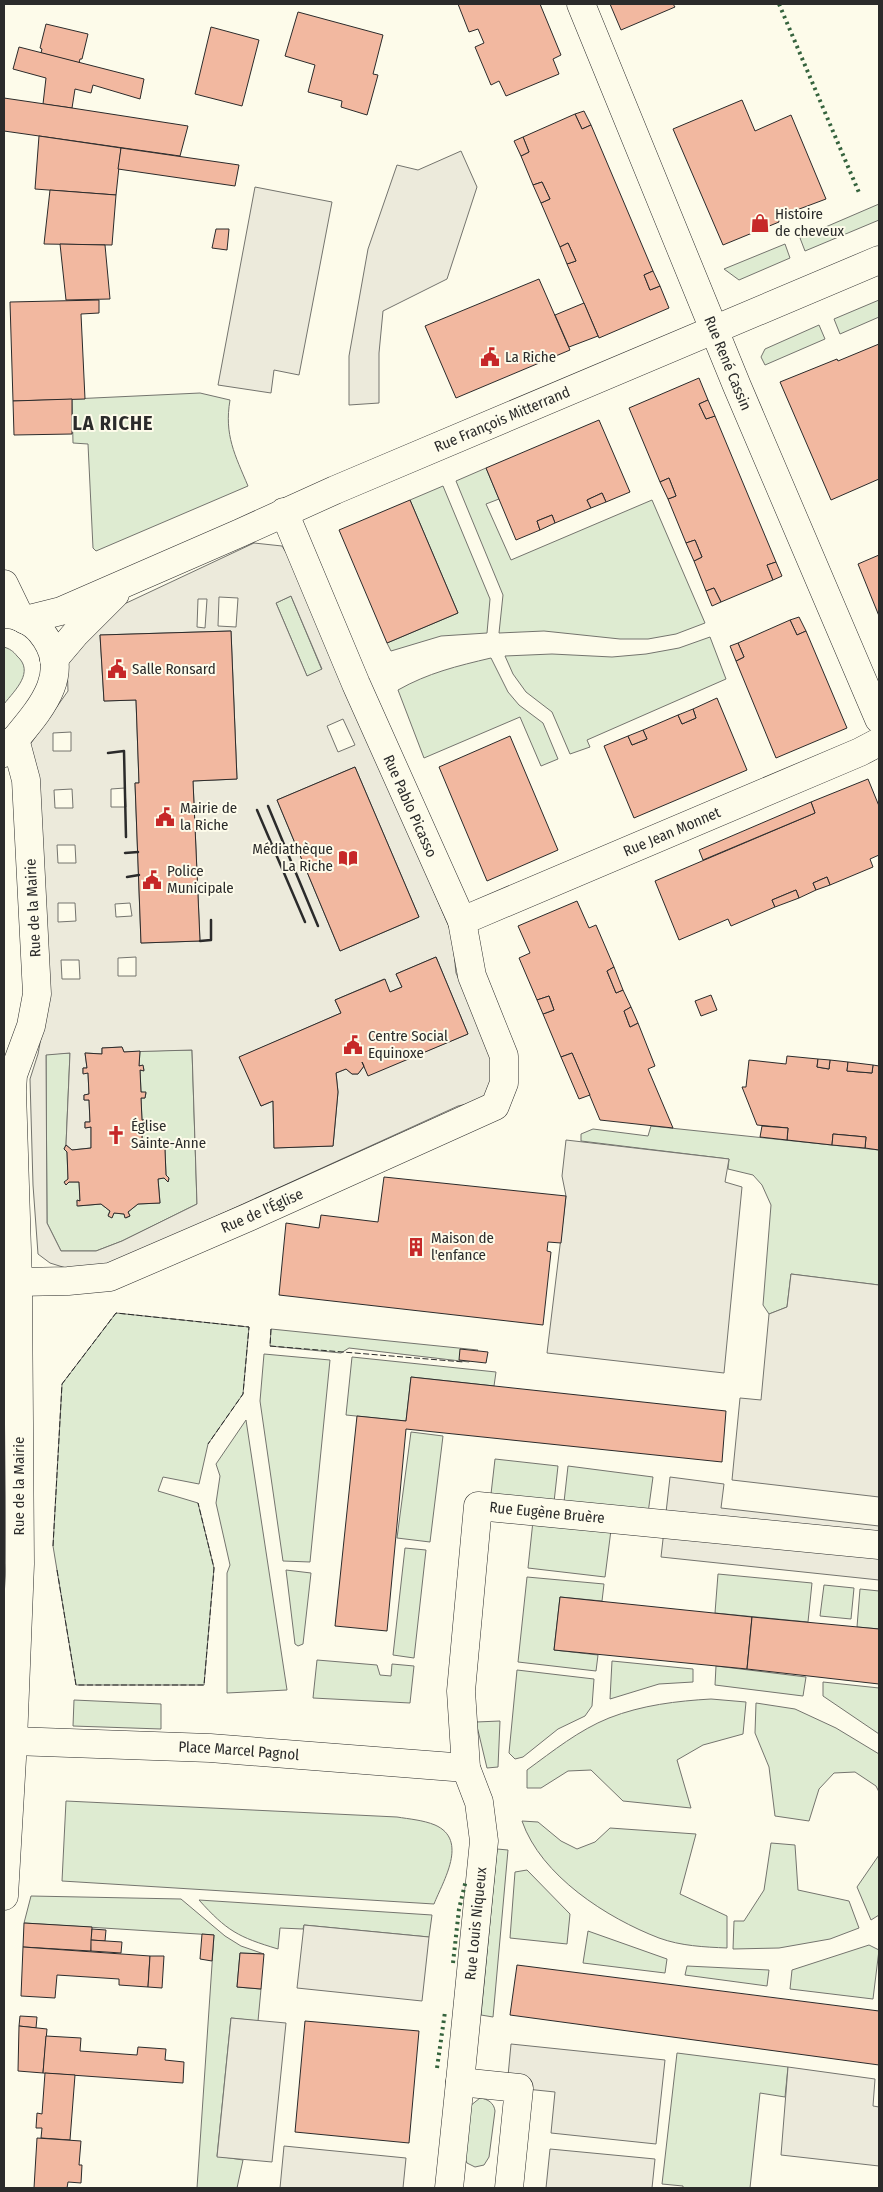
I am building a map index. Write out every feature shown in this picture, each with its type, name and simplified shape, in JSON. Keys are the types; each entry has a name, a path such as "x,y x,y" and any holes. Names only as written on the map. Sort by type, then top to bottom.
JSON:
{"street":[{"name":"Rue René Cassin","path":"581,4 715,331 879,719"},
{"name":"Rue François Mitterrand","path":"16,617 61,611 240,534 284,512 879,260"},
{"name":"Rue Pablo Picasso","path":"284,512 356,684 462,922 472,976 504,1056 504,1083 495,1106"},
{"path":"4,584 16,617 40,630 52,648 54,659 54,681 51,692 10,746"},
{"name":"Rue François Mitterrand","path":"54,659 76,633 125,584"},
{"name":"Rue Jean Monnet","path":"462,922 604,859 860,752 879,742"},
{"name":"Rue de la Mairie","path":"4,1896 13,1741 20,1564 11,1481 18,1282 8,1066 31,1026 37,994 26,780 10,746"},
{"name":"Rue de l'Église","path":"18,1282 68,1281 110,1277 249,1218 495,1106"},
{"name":"Rue Eugène Bruère","path":"466,1768 461,1691 478,1506 879,1545"},
{"name":"Place Marcel Pagnol","path":"13,1741 210,1748 466,1768"},
{"name":"Rue Louis Niqueux","path":"449,2188 484,1841 479,1802 466,1768"},
{"path":"460,2082 519,2088 509,2188"}],"green space":[{"path":"879,204 879,220 805,251 800,238"},
{"path":"785,244 790,258 739,280 724,269"},
{"path":"879,300 879,317 840,334 834,319"},
{"path":"819,325 825,339 765,365 761,357 765,349"},
{"path":"200,393 230,400 228,424 232,444 248,486 96,551 93,548 88,444 73,443 72,399"},
{"path":"486,468 499,499 486,504 511,560 652,500 705,623 676,634 648,639 620,639 544,631 499,633 503,595 456,481"},
{"path":"443,486 490,599 487,633 441,636 391,651 387,643 458,613 410,500"},
{"path":"291,596 322,670 307,676 276,603"},
{"path":"710,637 726,679 587,740 590,747 570,754 552,712 526,692 513,674 505,656 552,654 612,657 646,654 679,648"},
{"path":"4,647 16,654 22,662 24,675 18,687 4,704"},
{"path":"491,658 508,692 519,705 543,723 558,759 541,766 520,717 424,758 398,690 455,667"},
{"path":"192,1050 197,1204 122,1241 96,1251 61,1251 47,1223 46,1054 70,1053 66,1145 64,1149 67,1152 68,1179 65,1183 66,1185 69,1182 79,1182 80,1201 77,1201 78,1206 101,1204 110,1211 108,1215 111,1217 114,1213 124,1214 126,1218 130,1216 128,1212 138,1204 160,1203 158,1179 164,1178 168,1182 169,1179 166,1175 165,1150 169,1145 166,1142 163,1146 142,1147 142,1126 147,1126 147,1120 142,1120 141,1098 145,1098 146,1093 141,1092 140,1070 144,1070 143,1066 139,1066 140,1051"},
{"path":"651,1126 879,1150 879,1285 791,1274 787,1307 769,1314 763,1305 771,1205 762,1185 753,1175 728,1169 729,1159 581,1141 581,1134 593,1129 648,1136"},
{"path":"116,1313 249,1327 243,1394 208,1444 199,1484 163,1477 158,1491 198,1503 214,1568 204,1685 76,1685 53,1546 62,1384"},
{"path":"271,1329 478,1350 469,1362 349,1348 341,1353 270,1346"},
{"path":"264,1354 330,1360 310,1562 283,1561 260,1401"},
{"path":"352,1357 496,1372 494,1386 411,1377 406,1421 346,1415"},
{"path":"246,1420 287,1690 227,1693 227,1573 230,1565 216,1503 220,1476 216,1464"},
{"path":"411,1432 443,1436 430,1542 397,1538"},
{"path":"495,1459 558,1466 554,1502 491,1494"},
{"path":"568,1466 653,1477 648,1513 564,1502"},
{"path":"533,1521 611,1530 605,1577 528,1568"},
{"path":"405,1548 426,1550 414,1658 393,1655"},
{"path":"286,1570 311,1573 303,1644 298,1646 295,1644"},
{"path":"718,1574 812,1583 808,1622 715,1613"},
{"path":"527,1577 604,1584 602,1601 560,1597 554,1650 598,1655 596,1671 518,1662"},
{"path":"824,1585 854,1588 851,1619 820,1616"},
{"path":"860,1589 879,1591 879,1629 857,1627"},
{"path":"317,1660 377,1665 380,1675 391,1676 392,1664 414,1666 410,1703 313,1698"},
{"path":"612,1661 693,1669 693,1682 659,1684 610,1699"},
{"path":"716,1666 806,1677 803,1696 715,1685"},
{"path":"517,1670 594,1679 592,1706 585,1716 558,1729 523,1757 515,1759 509,1753"},
{"path":"823,1682 879,1688 879,1734 823,1696"},
{"path":"711,1699 746,1702 743,1734 703,1745 677,1760 691,1808 623,1801 591,1770 568,1771 541,1788 527,1788 527,1770 566,1741 598,1723 647,1707 672,1702"},
{"path":"74,1700 161,1704 161,1729 73,1726"},
{"path":"756,1703 795,1709 836,1728 879,1754 879,1792 876,1786 855,1772 834,1773 819,1789 809,1821 775,1816 769,1767 755,1733"},
{"path":"500,1721 498,1767 487,1768 476,1722"},
{"path":"66,1801 411,1819 435,1825 445,1832 450,1840 451,1862 434,1904 62,1881"},
{"path":"522,1821 538,1822 561,1841 577,1849 595,1842 610,1828 696,1834 680,1894 727,1916 727,1948 693,1946 667,1941 618,1919 598,1907 578,1893 544,1860 531,1841"},
{"path":"771,1843 795,1845 798,1890 849,1901 859,1928 830,1939 779,1948 733,1949 734,1921 744,1921 764,1890"},
{"path":"497,1849 508,1850 493,2017 481,2015"},
{"path":"879,1855 879,1915 871,1920 857,1887"},
{"path":"527,1870 570,1914 567,1944 510,1938 515,1872"},
{"path":"31,1896 181,1899 225,1936 241,1946 264,1954 240,1953 237,1987 261,1989 258,2021 231,2018 217,2156 243,2160 237,2188 197,2188 214,1935 24,1923"},
{"path":"199,1900 432,1915 429,1937 304,1925 303,1929 280,1928 278,1949 253,1941 234,1932"},
{"path":"588,1931 667,1959 665,1973 583,1963"},
{"path":"869,1945 879,1950 873,1999 790,1989 792,1970"},
{"path":"687,1966 769,1970 767,1986 685,1975"},
{"path":"677,2053 788,2067 785,2097 760,2093 750,2188 683,2188 683,2186 662,2184"},
{"path":"480,2098 490,2102 495,2111 489,2157 484,2165 475,2167 467,2163 465,2159 470,2106"}],"shaded area":[{"path":"461,151 477,187 447,279 383,311 379,353 379,403 349,405 349,356 368,249 397,165 418,170"},
{"path":"255,187 332,202 299,375 274,370 271,393 218,385"},
{"path":"254,543 282,546 296,569 452,934 456,973 496,1065 494,1086 481,1101 458,1106 140,1251 107,1264 66,1268 50,1263 38,1254 33,1185 30,1079 38,1054 50,988 29,746 68,691 67,663 94,629 120,606","holes":["291,596 322,669 307,676 276,603","219,597 238,598 236,627 218,626","198,599 207,599 205,628 197,627","231,631 237,779 193,781 200,941 141,943 135,783 139,783 136,700 104,701 100,635","343,719 355,745 338,752 327,726","71,732 71,751 53,751 53,733","355,767 419,917 340,951 277,800","125,788 126,807 111,807 111,789","72,789 73,808 55,808 54,790","57,845 75,845 76,863 58,863","58,903 75,903 76,921 58,922","130,903 132,916 116,917 115,904","136,957 136,976 118,976 118,958","436,957 468,1034 368,1075 364,1066 358,1074 352,1074 346,1069 336,1073 338,1092 333,1146 274,1148 273,1101 261,1106 240,1057 341,1013 335,1000 384,979 390,992 402,987 396,974","61,960 79,960 80,979 62,979","122,1047 124,1052 192,1050 197,1204 122,1241 96,1251 61,1251 47,1223 46,1055 70,1053 66,1145 72,1150 91,1148 91,1127 85,1128 85,1122 90,1122 89,1100 84,1100 84,1095 89,1094 88,1073 83,1073 83,1068 87,1068 85,1053 102,1054 102,1048"]},
{"path":"566,1140 729,1159 725,1182 742,1187 724,1373 547,1353 566,1196 562,1176"},
{"path":"791,1274 879,1285 879,1497 732,1480 740,1398 761,1400 769,1314 787,1307"},
{"path":"670,1477 724,1484 721,1508 879,1526 879,1580 661,1557"},
{"path":"304,1925 429,1937 422,2001 297,1988"},
{"path":"231,2018 286,2023 272,2162 217,2157"},
{"path":"511,2044 665,2060 656,2144 551,2133 555,2092 507,2087"},
{"path":"788,2067 875,2079 873,2106 879,2107 879,2166 781,2155"},
{"path":"284,2146 406,2158 403,2188 280,2188"},
{"path":"550,2149 655,2159 652,2188 546,2188"}],"building":[{"path":"458,4 540,4 561,55 553,59 559,74 506,96 499,81 491,85 475,47 484,43 478,29 469,32"},
{"path":"610,4 673,4 675,7 621,30"},
{"path":"298,12 383,35 373,74 378,75 367,115 341,107 342,101 308,92 315,65 285,56"},
{"path":"46,24 88,34 82,59 80,59 79,63 41,53 42,49 40,48"},
{"path":"211,27 259,40 242,106 195,94"},
{"path":"19,47 144,79 140,99 93,85 91,93 75,89 72,108 43,104 46,78 13,69"},
{"path":"4,98 188,126 180,156 4,131"},
{"path":"742,100 755,131 791,115 826,199 778,217 779,222 723,245 673,129"},
{"path":"584,111 591,125 582,129 575,114"},
{"path":"575,114 582,129 591,125 653,271 644,275 650,290 660,286 669,308 599,338 567,264 576,261 568,243 560,247 541,203 550,199 542,182 533,185 521,156 529,152 523,137"},
{"path":"39,136 121,148 116,195 35,189"},
{"path":"523,137 529,152 521,156 514,141"},
{"path":"121,148 239,165 235,186 118,169"},
{"path":"542,182 550,199 541,203 533,185"},
{"path":"50,190 116,195 112,245 44,244"},
{"path":"216,229 229,229 227,250 212,248"},
{"path":"568,243 576,261 567,264 560,247"},
{"path":"60,244 105,245 110,299 66,300"},
{"path":"653,271 660,286 650,290 644,275"},
{"path":"539,279 570,350 456,398 425,326"},
{"path":"99,300 99,313 81,314 85,399 13,401 10,302"},
{"path":"584,303 598,336 569,347 555,315"},
{"path":"879,344 879,479 831,500 780,382"},
{"path":"699,378 708,400 699,404 706,419 715,416 776,562 767,565 773,580 721,602 714,588 706,591 694,561 702,557 695,540 686,543 668,499 676,496 669,478 660,482 629,408"},
{"path":"72,399 72,434 14,435 13,401"},
{"path":"708,400 715,416 706,419 699,404"},
{"path":"599,420 630,492 606,502 602,493 587,500 591,508 555,523 552,515 537,521 540,530 516,540 486,468"},
{"path":"669,478 676,496 668,499 660,482"},
{"path":"602,493 606,502 591,508 587,500"},
{"path":"410,500 458,613 387,643 339,530"},
{"path":"552,515 555,523 540,530 537,521"},
{"path":"695,540 702,557 694,561 686,543"},
{"path":"879,555 879,616 858,564"},
{"path":"776,562 782,576 773,580 767,565"},
{"path":"714,588 721,602 712,606 706,591"},
{"path":"799,617 806,631 797,635 790,620"},
{"path":"790,620 797,635 806,631 847,728 776,758 736,661 744,657 738,643"},
{"name":"Mairie de la Riche","path":"231,631 237,779 193,781 200,941 141,943 135,783 139,783 136,700 104,701 100,635"},
{"path":"738,643 744,657 736,661 730,646"},
{"path":"717,698 747,770 634,818 604,746 628,736 632,745 647,739 643,730 678,715 682,724 696,718 693,709"},
{"path":"693,709 696,718 682,724 678,715"},
{"path":"643,730 647,739 632,745 628,736"},
{"path":"510,736 558,850 487,881 439,767"},
{"name":"Médiathèque La Riche","path":"355,767 419,917 340,951 277,800"},
{"path":"868,779 879,806 879,855 870,859 873,867 830,885 827,877 813,883 816,890 799,898 796,890 772,900 775,907 731,926 728,919 679,940 655,881 815,813 811,802"},
{"path":"811,802 815,813 703,860 699,850"},
{"path":"827,877 830,885 816,890 813,883"},
{"path":"796,890 799,898 775,907 772,900"},
{"path":"577,901 589,928 596,925 614,967 607,971 616,993 623,990 631,1007 624,1011 630,1027 638,1023 655,1066 648,1069 673,1128 600,1120 572,1053 561,1057 543,1014 554,1010 549,996 537,1000 519,958 530,953 518,926"},
{"name":"Centre Social Equinoxe","path":"436,957 468,1034 368,1076 364,1066 358,1074 352,1074 346,1069 336,1073 338,1092 333,1146 274,1148 273,1101 261,1106 239,1057 341,1013 335,1000 385,979 390,992 402,987 396,974"},
{"path":"614,967 623,990 616,993 607,971"},
{"path":"711,995 717,1010 701,1016 695,1001"},
{"path":"549,996 554,1010 543,1014 537,1000"},
{"path":"631,1007 638,1023 630,1027 624,1011"},
{"name":"Église Sainte-Anne","path":"122,1047 124,1052 140,1051 139,1066 143,1065 144,1071 140,1070 141,1092 146,1092 145,1098 141,1098 142,1120 147,1120 147,1126 142,1126 142,1147 163,1146 166,1142 169,1145 165,1150 166,1175 169,1178 168,1182 164,1178 158,1179 160,1203 138,1204 128,1212 130,1216 125,1218 124,1214 114,1213 112,1218 108,1216 110,1211 101,1204 77,1206 77,1200 80,1201 79,1182 69,1182 66,1185 64,1182 68,1179 67,1152 64,1149 66,1145 72,1150 91,1148 91,1127 85,1128 85,1122 90,1122 89,1100 84,1100 84,1095 89,1094 88,1073 83,1074 83,1068 87,1068 85,1053 102,1054 102,1048"},
{"path":"572,1053 590,1095 579,1099 561,1057"},
{"path":"787,1056 818,1059 817,1067 829,1069 830,1060 848,1062 847,1071 872,1073 873,1065 879,1066 879,1150 865,1148 866,1137 833,1134 832,1145 787,1140 788,1128 757,1125 742,1087 746,1087 749,1060 786,1064"},
{"path":"818,1059 830,1060 829,1069 817,1067"},
{"path":"848,1062 873,1065 872,1073 847,1071"},
{"path":"762,1126 788,1128 787,1140 760,1137"},
{"path":"833,1134 866,1137 865,1148 832,1145"},
{"name":"Maison de l'enfance","path":"384,1177 566,1196 561,1243 548,1242 547,1251 551,1252 543,1325 279,1295 286,1223 319,1228 321,1215 378,1222"},
{"path":"460,1349 488,1352 486,1363 459,1360"},
{"path":"411,1377 726,1411 722,1462 406,1429 387,1631 335,1626 357,1416 406,1421"},
{"path":"560,1597 752,1617 747,1669 554,1650"},
{"path":"752,1617 879,1629 879,1684 747,1669"},
{"path":"24,1923 92,1927 91,1951 23,1947"},
{"path":"92,1929 106,1930 105,1941 91,1940"},
{"path":"202,1934 214,1935 212,1961 200,1959"},
{"path":"91,1940 122,1942 121,1953 91,1951"},
{"path":"23,1947 150,1956 148,1987 119,1985 119,1979 57,1975 55,1998 21,1996"},
{"path":"240,1953 264,1954 261,1989 237,1987"},
{"path":"150,1956 164,1956 162,1988 148,1987"},
{"path":"517,1965 879,2011 879,2065 510,2015"},
{"path":"20,2016 37,2017 36,2028 19,2026"},
{"path":"305,2021 419,2031 409,2143 295,2132"},
{"path":"19,2026 47,2029 43,2073 18,2071"},
{"path":"46,2036 81,2038 80,2051 137,2055 138,2047 166,2049 165,2060 184,2062 183,2083 43,2073"},
{"path":"45,2073 75,2075 70,2140 41,2138 42,2128 36,2128 37,2113 42,2114"},
{"path":"37,2138 81,2141 79,2165 82,2165 81,2183 68,2182 67,2188 34,2188"}],"hedge":[{"path":"779,4 860,195"},
{"path":"453,1963 459,1909 466,1880"},
{"path":"437,2068 445,2012"}],"fence":[{"path":"53,1546 62,1384 116,1313 249,1327 243,1394 208,1444"},
{"path":"271,1329 270,1346 464,1362"},
{"path":"57,1570 76,1685 204,1685 214,1568 198,1503"}],"wall":[{"path":"108,753 124,751 126,837"},
{"path":"268,806 318,926"},
{"path":"257,810 305,922"},
{"path":"125,853 138,852"},
{"path":"127,877 139,875"},
{"path":"200,941 211,940 211,920"}],"place":[{"name":"Histoire de cheveux","path":"760,223"},
{"name":"La Riche","path":"490,357"},
{"name":"Salle Ronsard","path":"117,669"},
{"name":"Mairie de la Riche","path":"165,817"},
{"name":"Médiathèque La Riche","path":"348,858"},
{"name":"Police Municipale","path":"152,880"},
{"name":"Centre Social Equinoxe","path":"353,1045"},
{"name":"Église Sainte-Anne","path":"116,1135"},
{"name":"Maison de l'enfance","path":"416,1247"}],"district":[{"name":"LA RICHE","path":"113,423"}]}
